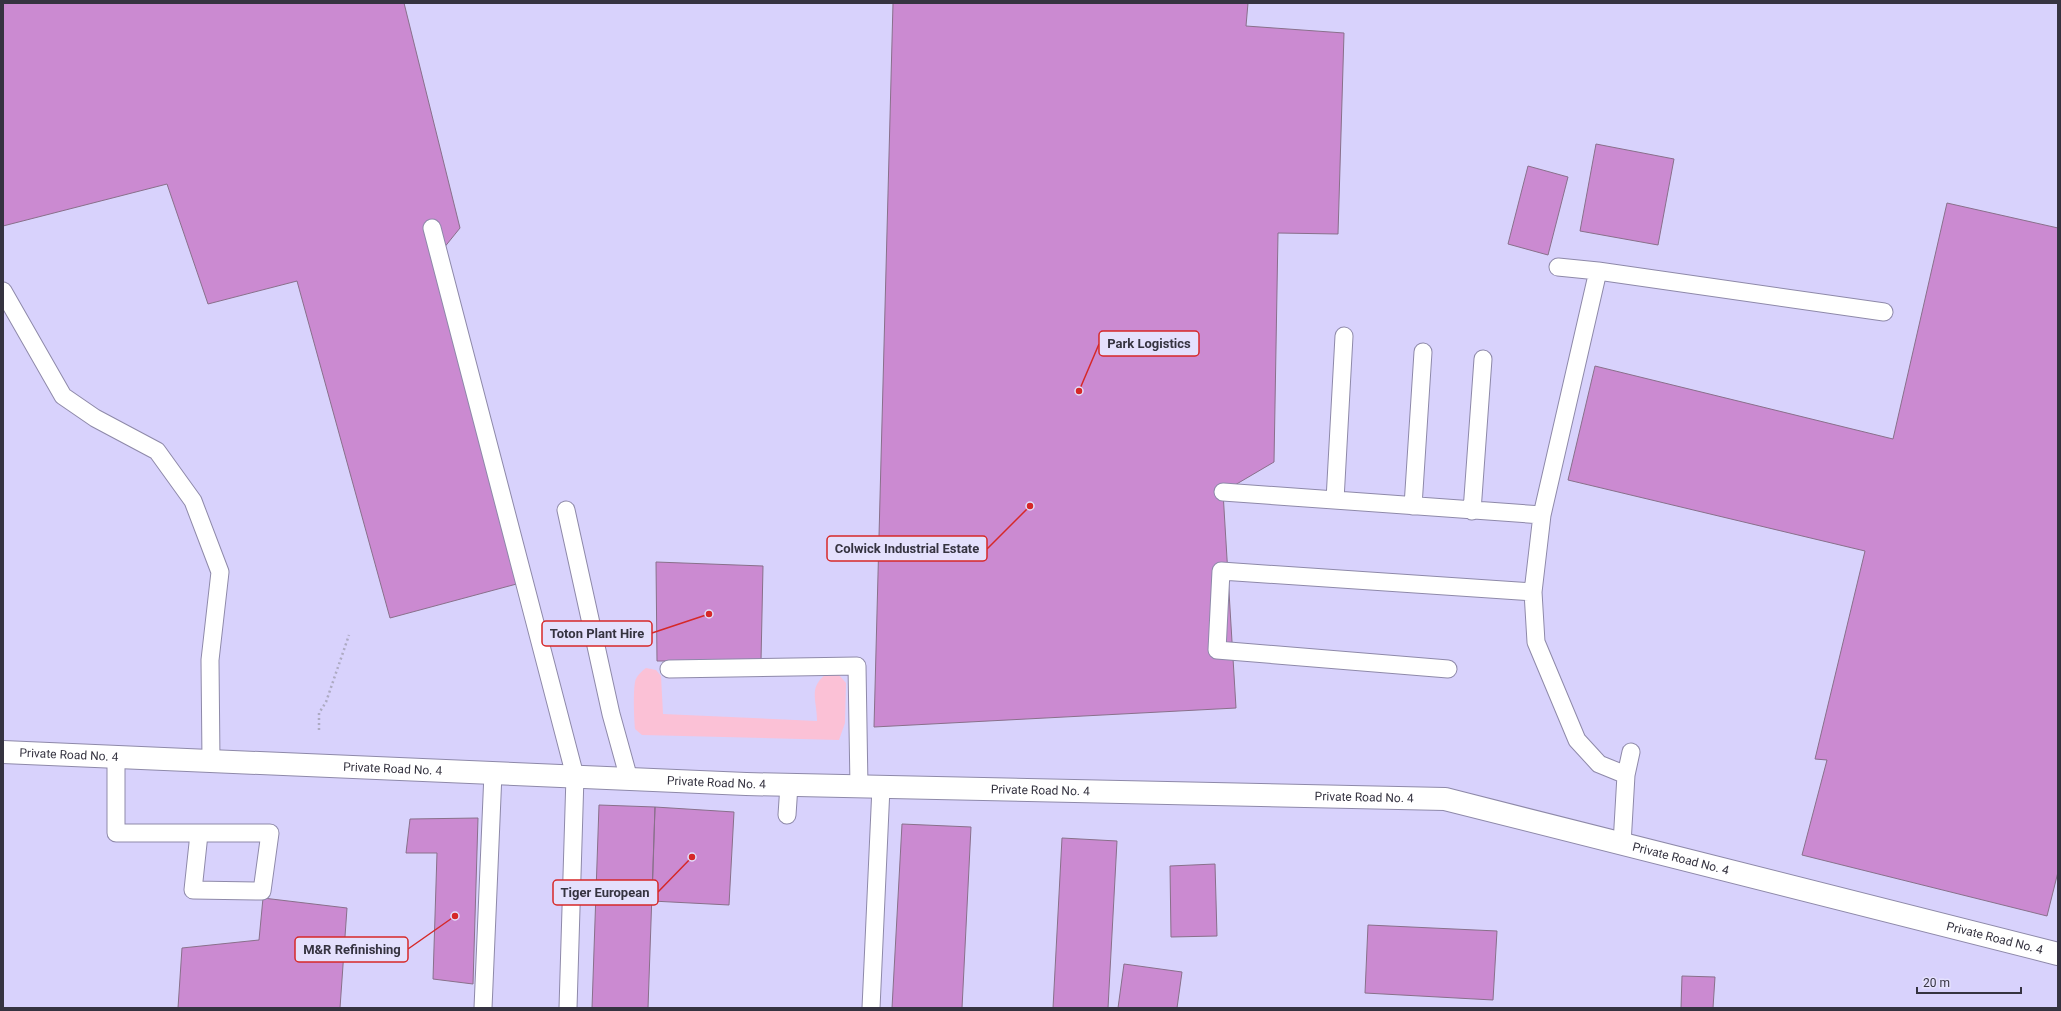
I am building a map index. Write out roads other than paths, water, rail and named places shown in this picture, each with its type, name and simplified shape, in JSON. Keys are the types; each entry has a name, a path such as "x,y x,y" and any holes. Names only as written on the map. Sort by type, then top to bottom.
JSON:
{"street":[{"name":"Private Road No. 4","path":"3,752 789,785 1445,799 2058,954"}],"lane":[{"path":"432,228 575,776 568,1008"},
{"path":"1558,266 1884,312"},
{"path":"1598,271 1542,515 1533,592 1536,642 1577,740 1599,764 1626,775"},
{"path":"3,290 63,396 95,418 157,451 193,502 220,572 210,660 211,761"},
{"path":"1335,500 1344,336"},
{"path":"1413,506 1423,352"},
{"path":"1472,511 1483,359"},
{"path":"1224,492 1542,515"},
{"path":"566,510 610,714 629,779"},
{"path":"1448,669 1217,650 1221,571 1533,592"},
{"path":"669,669 857,666 859,786"},
{"path":"1622,844 1626,775 1631,752"},
{"path":"116,756 116,833 270,833 262,891 193,890 199,834"},
{"path":"483,1008 493,773"},
{"path":"787,815 789,785"},
{"path":"871,1008 881,787"}],"place":[{"name":"Park Logistics","path":"1079,391"},
{"name":"Colwick Industrial Estate","path":"1030,506"},
{"name":"Toton Plant Hire","path":"709,614"},
{"name":"Tiger European","path":"692,857"},
{"name":"M&R Refinishing","path":"455,916"}]}
